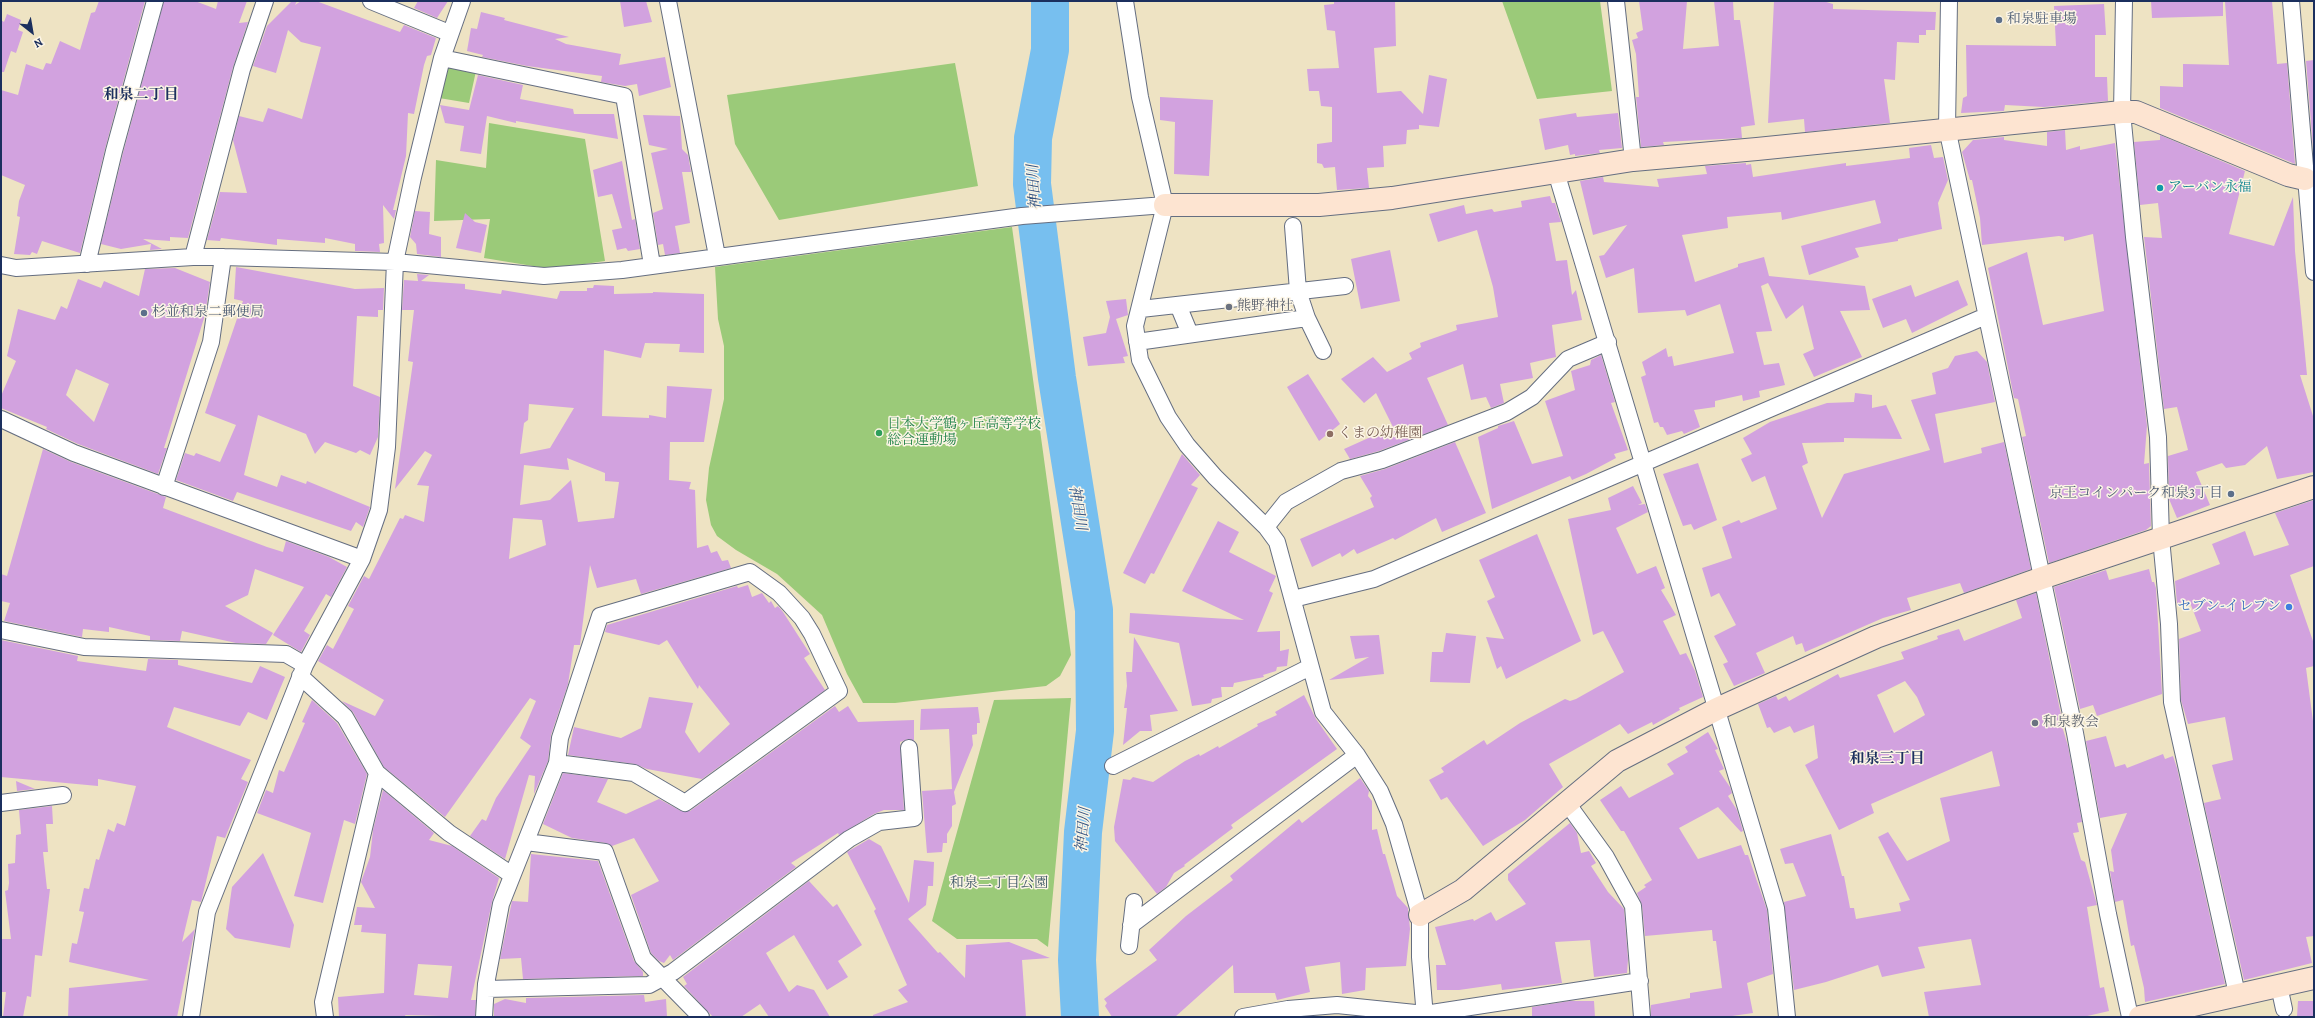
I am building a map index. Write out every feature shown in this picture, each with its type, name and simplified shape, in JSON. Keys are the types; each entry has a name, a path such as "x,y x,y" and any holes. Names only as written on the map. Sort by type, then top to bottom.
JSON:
{"street":[{"path":"87,264 116,144 155,1"},
{"path":"193,257 242,68 265,1"},
{"path":"371,1 449,33"},
{"path":"191,1017 207,912 302,671 362,559 379,510 387,447 395,262 413,177 442,58 449,33 462,1"},
{"path":"668,1 717,256"},
{"path":"1125,1 1140,97 1165,205 1141,309 1135,326 1140,360 1168,417 1187,445 1215,477 1266,527 1280,549 1323,712 1357,755 1380,791 1394,824 1420,915 1420,957 1425,1016"},
{"path":"1616,1 1633,160"},
{"path":"1949,1 1947,128 2042,578 2130,1017"},
{"path":"2124,1 2122,112 2134,237 2158,437 2161,538 2169,624 2172,702 2237,994"},
{"path":"2291,1 2304,179 2314,272"},
{"path":"442,58 624,96 652,265"},
{"path":"1,265 16,268 193,257 224,257 395,262 544,276 622,270 1022,216 1165,205 1319,205 1392,198 1633,160 2122,112 2136,112 2288,175 2304,179"},
{"path":"1556,172 1776,908 1787,1017"},
{"path":"1293,226 1298,291 1307,318 1323,351"},
{"path":"164,487 211,342 224,257"},
{"path":"1141,309 1345,286"},
{"path":"1178,304 1190,334"},
{"path":"1293,599 1374,579 1643,465 1802,394 1986,316"},
{"path":"1137,342 1307,318"},
{"path":"1266,527 1286,502 1341,471 1382,460 1507,412 1532,397 1568,359 1608,342"},
{"path":"1,419 74,454 362,559"},
{"path":"1420,915 1463,890 1617,761 1717,709 1876,636 2042,578 2314,487"},
{"path":"484,1017 486,990 501,904 557,763 560,738 600,616 750,572 779,593 802,618 812,634 839,691 685,803 634,773 557,763"},
{"path":"1,630 84,647 286,654 345,717 377,773 449,833 512,876"},
{"path":"1112,766 1310,667"},
{"path":"486,990 650,984 662,978 849,839 879,822 914,818 910,748"},
{"path":"1131,925 1357,755"},
{"path":"325,1017 323,1002 377,773"},
{"path":"1,803 63,795"},
{"path":"1567,803 1606,857 1633,906 1642,1017"},
{"path":"526,842 605,852 643,958 701,1017"},
{"path":"1129,946 1134,902"},
{"path":"2140,1017 2237,994 2314,978"},
{"path":"1243,1017 1288,1009 1337,1005 1425,1016 1640,981"},
{"path":"2279,986 2284,1009"}],"green space":[{"path":"1502,1 1600,1 1612,91 1537,99"},
{"path":"955,63 978,186 779,220 735,144 727,95"},
{"path":"447,65 476,71 469,103 439,98"},
{"path":"489,123 585,139 605,261 551,269 484,258 490,219 434,221 436,160 486,168"},
{"name":"日本大学鶴ヶ丘高等学校 総合運動場","path":"1012,227 1071,655 1060,676 1046,686 895,703 863,703 847,674 822,615 777,574 736,550 717,536 711,525 706,500 709,468 724,399 724,346 718,319 715,267"},
{"name":"和泉二丁目公園","path":"1071,698 1048,947 1037,939 957,939 932,921 994,700"}],"building":[{"path":"99,1 145,1 105,149 80,253 42,241 37,254 32,252 30,255 14,254 20,217 17,216 19,201 25,185 1,175 1,90 18,95 26,64 43,70 46,63 51,64 60,41 80,50 91,13 95,12"},
{"path":"164,1 195,1 216,9 218,1 247,1 239,23 248,22 233,67 188,238 170,237 170,241 143,239 162,249 150,250 151,244 121,249 101,244 123,153"},
{"path":"292,1 297,1 295,5 301,1 316,1 400,32 404,25 436,38 431,55 427,56 424,65 414,114 408,113 406,156 393,210 396,210 394,219 383,205 384,243 379,244 380,252 355,251 355,244 325,238 325,243 277,239 277,245 221,238 220,241 207,240 220,192 247,193 233,140 239,116 263,122 268,108 302,119 321,47 301,42 288,30 276,73 253,66 267,26"},
{"path":"418,1 448,1 437,18 414,8"},
{"path":"620,1 646,1 652,22 624,27"},
{"path":"1334,1 1395,1 1396,46 1374,48 1377,93 1401,91 1423,114 1429,75 1447,79 1439,127 1419,125 1419,129 1407,130 1406,144 1383,146 1384,167 1367,168 1369,188 1337,190 1335,167 1324,168 1322,164 1317,163 1317,144 1332,142 1332,107 1321,106 1319,91 1309,91 1307,69 1339,68 1335,31 1327,30 1324,5 1334,4"},
{"path":"1639,1 1687,1 1683,49 1719,46 1714,1 1733,1 1734,20 1740,20 1755,125 1741,127 1742,138 1663,142 1664,145 1641,147 1636,97 1639,97 1636,54 1632,40 1638,38 1636,33 1643,30"},
{"path":"1774,1 1823,1 1833,4 1833,9 1936,12 1935,30 1926,30 1926,35 1919,35 1919,43 1897,42 1895,80 1884,79 1890,123 1805,132 1804,119 1768,123"},
{"path":"2151,1 2223,1 2223,16 2152,18"},
{"path":"2225,1 2272,1 2277,64 2287,63 2295,164 2160,108 2160,86 2183,87 2183,64 2229,65"},
{"path":"2104,4 2106,35 2095,35 2095,77 2107,77 2108,101 2044,107 2005,105 2004,111 1961,113 1963,98 1967,96 1966,45 2056,46 2054,6"},
{"path":"481,12 505,18 504,20 569,37 555,39 566,44 621,54 619,65 665,57 671,87 639,96 637,84 625,86 601,82 602,76 527,66 482,57 483,55 467,51 471,28 477,29"},
{"path":"7,14 21,20 18,30 23,32 16,53 11,51 4,72 1,72 1,20 4,22"},
{"path":"2314,60 2314,160 2306,61"},
{"path":"478,75 523,85 520,99 573,109 574,114 614,114 618,139 516,121 516,123 487,116 481,154 460,151 464,126 445,123 440,105 469,110"},
{"path":"1160,97 1213,100 1209,176 1174,174 1175,122 1160,120"},
{"path":"1576,113 1577,117 1618,113 1622,148 1599,150 1600,153 1575,156 1575,154 1570,155 1568,145 1545,150 1539,119"},
{"path":"643,115 680,116 682,149 688,155 691,172 682,172 690,223 675,226 680,253 665,255 663,244 658,245 653,213 663,209 651,153 668,149 649,145"},
{"path":"2065,130 2066,150 2080,146 2080,150 2115,143 2147,426 2144,464 2149,463 2151,526 2146,530 2049,563 2022,437 2026,436 2018,399 2014,398 1988,268 2027,252 2043,325 2104,311 2093,234 2064,241 2064,237 2059,236 1982,245 1980,218 1972,180 1970,180 1962,152 1973,140 2004,137 2004,140 2047,146 2047,132"},
{"path":"2160,135 2245,171 2229,234 2274,246 2293,197 2295,251 2307,375 2300,375 2313,416 2314,438 2314,472 2277,479 2267,446 2245,465 2226,468 2222,463 2196,472 2210,505 2177,518 2169,499 2168,456 2188,450 2177,407 2164,409 2144,237 2162,238 2158,203 2140,205 2134,142 2160,140"},
{"path":"1931,145 1934,158 1943,157 1948,180 1938,203 1942,229 1898,239 1898,241 1855,248 1859,257 1809,275 1801,246 1881,223 1875,200 1782,220 1781,212 1727,217 1728,228 1682,235 1695,282 1738,267 1738,264 1764,257 1769,276 1865,286 1870,310 1840,311 1862,357 1814,377 1803,354 1814,349 1803,305 1786,319 1768,283 1761,286 1772,331 1756,332 1764,365 1779,363 1785,385 1759,391 1760,397 1743,401 1742,395 1715,401 1715,407 1694,410 1700,427 1684,434 1682,431 1667,435 1663,427 1660,427 1658,422 1654,423 1641,377 1646,375 1642,362 1666,348 1668,357 1672,356 1674,366 1734,353 1720,304 1687,316 1685,310 1638,313 1634,268 1606,278 1599,256 1604,255 1627,225 1593,235 1580,181 1603,177 1604,182 1659,187 1657,179 1707,174 1705,166 1746,163 1746,165 1751,164 1753,177 1846,163 1846,166 1910,158 1909,148"},
{"path":"622,161 632,220 635,219 640,249 628,251 626,248 617,250 612,230 622,228 612,194 598,197 593,170"},
{"path":"1550,196 1552,203 1555,203 1561,222 1549,223 1556,261 1567,260 1572,295 1576,290 1582,320 1552,325 1556,357 1530,363 1533,378 1500,384 1504,403 1491,408 1486,397 1471,400 1463,364 1427,378 1448,425 1379,451 1350,459 1344,449 1393,427 1376,393 1364,403 1341,379 1373,357 1387,372 1412,359 1409,353 1421,347 1420,343 1457,330 1456,325 1498,317 1493,287 1477,230 1438,242 1429,214 1464,205 1466,214 1492,209 1494,212 1522,207 1521,201"},
{"path":"415,211 430,212 429,234 441,237 441,257 417,254 416,244 410,237"},
{"path":"465,213 475,222 487,225 481,253 456,248"},
{"path":"1390,250 1400,301 1361,309 1351,259"},
{"path":"236,267 355,289 384,288 383,310 378,310 378,317 357,316 353,386 380,397 378,437 370,455 360,450 356,453 325,442 315,454 306,434 258,415 244,475 277,487 281,475 306,484 307,481 370,507 363,527 356,522 351,531 237,492 233,501 176,480 185,453 194,456 196,453 220,462 236,425 205,413 243,301 234,299"},
{"path":"175,268 210,282 205,315 164,448 167,448 158,474 78,444 46,429 47,427 1,408 1,396 16,361 7,356 18,309 55,320 61,306 67,309 78,279 101,288 104,281 139,296 145,269","holes":["76,369 109,384 94,422 66,395"]},
{"path":"417,274 429,275 421,281 465,284 465,289 501,294 502,290 557,299 560,291 587,291 587,288 593,288 594,285 614,286 614,294 653,292 704,294 704,353 679,352 680,344 645,343 641,358 604,350 602,416 649,418 649,415 666,418 667,386 712,389 704,442 670,442 669,480 691,482 689,489 695,490 697,548 708,545 711,553 717,551 722,561 728,560 731,568 641,594 636,579 597,588 590,565 580,645 574,645 568,684 551,735 548,761 534,794 535,776 529,775 505,859 470,836 482,819 486,821 496,798 531,746 520,738 536,701 530,698 445,817 384,767 353,712 342,701 375,716 384,700 318,661 327,645 333,649 354,609 348,606 364,576 369,579 400,518 403,519 405,515 424,522 429,486 417,485 432,455 425,451 395,489 413,362 408,361 414,310 402,310 404,280 418,281","holes":["529,404 574,408 550,448 520,454 524,423 528,420","567,458 605,473 605,481 619,482 614,518 578,522 571,480 550,500 520,505 524,465 569,470","513,518 542,520 546,545 509,559"]},
{"path":"1958,280 1968,305 1912,333 1906,319 1883,328 1872,299 1911,285 1915,297"},
{"path":"1126,299 1128,315 1116,319 1128,356 1123,357 1125,363 1088,366 1083,337 1106,333 1110,317 1106,301"},
{"path":"1977,351 1987,362 1995,402 1935,414 1944,463 1982,453 1981,448 2004,442 2031,569 1964,593 1960,583 1907,598 1911,610 1883,618 1805,652 1802,643 1796,645 1793,636 1756,653 1765,673 1734,686 1723,664 1728,662 1714,636 1736,625 1719,593 1711,597 1702,568 1732,558 1722,527 1739,520 1741,523 1777,509 1765,476 1752,482 1741,459 1752,454 1743,438 1770,422 1827,403 1854,402 1855,393 1872,395 1872,408 1886,405 1902,439 1844,438 1844,442 1802,443 1808,463 1802,466 1822,518 1844,474 1930,450 1911,400 1936,394 1932,373 1948,368 1955,356"},
{"path":"1601,355 1615,402 1611,403 1628,450 1614,454 1616,458 1586,474 1572,480 1570,476 1492,509 1478,437 1498,428 1498,426 1514,421 1532,464 1563,456 1545,401 1575,390 1571,371 1590,365 1591,360"},
{"path":"1308,374 1340,424 1319,441 1287,387"},
{"path":"1455,442 1486,513 1442,532 1436,518 1395,540 1393,538 1357,554 1354,549 1342,557 1340,553 1312,567 1300,539 1374,507 1370,498 1372,496 1360,476 1385,469"},
{"path":"43,449 71,462 166,497 163,508 283,552 286,541 329,557 347,567 331,597 326,594 304,631 310,635 301,652 273,635 304,587 255,569 248,595 225,606 273,633 266,644 236,643 182,631 180,641 150,640 150,636 109,627 109,632 83,629 82,637 4,621 10,603 1,601 1,574 7,576"},
{"path":"1182,454 1200,475 1191,485 1198,488 1154,574 1151,573 1145,584 1123,573"},
{"path":"1698,463 1717,520 1694,530 1691,524 1683,526 1663,474"},
{"path":"1633,486 1642,503 1638,505 1645,504 1648,512 1616,528 1637,574 1656,566 1665,588 1661,590 1676,615 1663,621 1680,655 1686,653 1695,671 1703,697 1679,708 1680,710 1653,725 1652,722 1628,734 1620,724 1549,764 1563,787 1525,820 1483,846 1447,797 1441,800 1429,780 1444,772 1441,768 1484,740 1487,745 1520,723 1565,699 1570,701 1576,699 1624,672 1603,631 1593,635 1568,519 1611,510 1608,498"},
{"path":"2314,500 2314,566 2290,575 2314,644 2314,666 2306,668 2314,729 2314,936 2306,937 2312,963 2244,980 2204,803 2221,799 2212,765 2233,760 2225,717 2188,724 2181,700 2179,639 2201,631 2189,600 2177,604 2175,581 2220,564 2212,544 2245,531 2254,556 2289,545 2275,513"},
{"path":"1218,521 1239,532 1229,552 1276,576 1269,591 1273,593 1257,632 1280,631 1280,651 1289,649 1287,666 1277,667 1276,671 1263,675 1264,677 1234,683 1233,687 1221,687 1222,697 1212,699 1211,703 1192,706 1179,643 1129,633 1130,613 1244,620 1182,591"},
{"path":"1537,534 1581,641 1506,679 1501,666 1497,669 1486,637 1504,639 1487,601 1495,597 1479,560"},
{"path":"2149,569 2152,582 2154,582 2156,588 2162,694 2097,716 2093,705 2080,709 2054,587 2106,570 2109,580"},
{"path":"748,585 752,597 762,593 769,603 771,601 775,608 778,606 783,612 810,654 804,658 825,690 702,779 647,769 635,764 568,755 574,727 621,738 641,728 649,697 693,703 685,732 699,753 730,724 699,685 698,689 667,640 659,645 605,632 607,625 737,586 738,588"},
{"path":"2036,593 2061,715 2059,716 2068,746 2082,822 2077,823 2079,832 2073,833 2081,860 2085,862 2097,905 2087,907 2100,988 2104,987 2109,1011 2083,1017 1929,1017 1924,992 1981,985 1971,939 1918,947 1925,968 1882,977 1878,965 1826,982 1794,990 1784,902 1806,896 1793,863 1785,864 1780,849 1831,834 1842,876 1844,876 1850,908 1854,908 1856,919 1901,911 1899,903 1910,900 1878,837 1888,832 1907,861 1950,841 1940,798 2000,786 1992,751 1871,804 1874,813 1839,830 1805,765 1818,758 1814,725 1794,733 1790,726 1774,733 1770,727 1767,728 1758,704 1776,696 1778,700 1786,696 1789,701 1838,674 1840,678 1904,659 1901,652 1938,639 1937,636 1959,629 1964,641 2022,618 2016,600","holes":["1905,681 1917,697 1925,715 1894,733 1877,695"]},
{"path":"1446,633 1476,636 1470,683 1430,682 1432,652 1443,652"},
{"path":"1379,635 1384,674 1329,680 1369,657 1355,659 1350,636"},
{"path":"1134,637 1178,711 1150,715 1152,731 1140,731 1123,745 1127,708 1124,708 1127,686 1126,672 1132,672"},
{"path":"1,640 78,656 77,661 146,671 148,659 178,660 178,665 252,683 260,666 285,677 267,720 248,712 240,726 174,707 167,727 251,760 241,779 248,782 225,838 217,836 201,902 192,900 182,942 195,929 177,1017 68,1017 69,988 149,980 69,962 72,943 77,944 84,912 79,911 84,888 89,889 96,859 99,860 108,829 114,832 117,823 125,826 136,786 98,779 98,786 1,777"},
{"path":"1304,695 1316,719 1337,749 1231,825 1233,828 1174,873 1166,887 1157,894 1115,841 1114,827 1123,779 1130,780 1133,777 1153,782 1185,761 1199,754 1200,756 1218,746 1219,748 1258,726 1257,724 1277,715 1275,712"},
{"path":"312,700 337,723 367,774 355,824 344,820 323,903 294,896 311,833 257,813 266,790 273,793 279,770 284,772 305,723 302,722"},
{"path":"835,706 839,712 848,706 858,722 914,720 914,741 908,739 900,742 904,810 884,810 874,814 839,835 838,833 791,863 796,867 673,960 670,955 664,963 659,961 651,953 631,895 659,881 634,838 612,846 606,843 572,838 543,824 563,773 608,779 597,802 626,814 659,799 681,811 690,811"},
{"path":"978,707 980,723 977,723 977,734 972,735 973,745 954,792 956,804 952,806 952,826 947,834 947,843 943,843 942,852 927,853 922,791 952,789 949,729 920,730 921,709"},
{"path":"1708,732 1718,749 1715,750 1724,769 1719,771 1730,787 1732,793 1728,796 1737,810 1743,831 1741,832 1718,807 1679,828 1698,859 1741,845 1745,855 1748,855 1767,910 1773,974 1747,983 1753,1013 1725,1017 1651,1017 1651,1005 1690,998 1690,993 1722,988 1716,941 1713,941 1712,930 1645,936 1642,905 1637,893 1646,887 1644,885 1652,880 1624,831 1621,831 1600,800 1621,786 1629,798 1674,774 1667,764 1688,752 1685,747"},
{"path":"2106,736 2115,767 2125,764 2127,768 2163,754 2165,759 2173,756 2177,768 2225,984 2145,1002 2144,988 2134,945 2131,946 2123,900 2115,902 2110,871 2114,872 2111,850 2127,813 2100,818 2086,741"},
{"path":"1360,778 1369,791 1368,796 1372,801 1372,830 1377,829 1383,854 1385,854 1397,896 1408,908 1410,929 1406,966 1366,968 1365,990 1342,994 1340,962 1305,967 1310,992 1277,1000 1275,993 1234,993 1233,965 1175,1017 1112,1017 1105,1006 1107,1003 1104,999 1157,960 1149,950 1186,916 1233,880 1230,876 1299,819 1302,823"},
{"path":"16,781 35,789 17,791"},
{"path":"383,790 434,833 429,840 452,846 499,878 492,902 471,1000 476,1000 475,1017 405,1015 406,1017 339,1017 338,997 384,993 386,934 361,932 362,925 354,925 357,907 375,908 361,882 370,857 373,830","holes":["418,964 452,966 448,998 414,995"]},
{"path":"52,806 53,824 46,824 48,852 43,852 47,889 50,889 42,956 35,955 31,997 27,996 23,1017 3,1017 6,992 1,992 1,939 11,939 5,891 8,890 9,883 8,864 15,863 16,835 21,834 19,810"},
{"path":"1570,823 1577,833 1581,853 1589,851 1596,863 1591,866 1608,892 1624,909 1628,959 1627,973 1594,977 1590,940 1555,942 1562,983 1502,990 1501,984 1459,990 1437,990 1436,965 1446,965 1435,927 1473,919 1474,921 1491,912 1496,921 1526,904 1508,880 1508,874"},
{"path":"869,839 881,846 909,903 914,860 934,862 933,886 928,886 926,905 908,919 938,953 940,952 965,978 966,945 1009,942 1050,958 1022,960 1026,1017 873,1017 873,1015 908,1002 898,990 907,985 874,911 876,909 847,852"},
{"path":"263,853 294,925 290,948 235,938 226,929 232,887"},
{"path":"531,854 598,861 634,961 643,972 643,976 523,979 521,958 500,959 512,901 528,902"},
{"path":"809,881 833,907 837,904 862,945 838,961 848,977 827,990 794,935 766,953 789,992 797,985 814,990 830,1017 769,1017 760,1004 741,1017 713,1017 684,986 687,984 683,977"},
{"path":"644,995 645,1002 666,999 667,1017 494,1017 494,1004 505,999 526,1003 526,998"},
{"path":"1570,1001 1594,1001 1595,1017 1532,1017 1532,1007"},
{"path":"2298,1001 2314,1001 2314,1017 2297,1017"}],"waterway":[{"name":"神田川","path":"1050,1 1050,50 1033,138 1032,184 1057,378 1094,610 1095,731 1083,832 1077,960 1080,1017"}],"place":[{"name":"和泉駐車場","path":"1999,20"},
{"name":"アーバン永福","path":"2160,188"},
{"name":"熊野神社","path":"1229,307"},
{"name":"杉並和泉二郵便局","path":"144,313"},
{"name":"日本大学鶴ヶ丘高等学校 総合運動場","path":"879,433"},
{"name":"くまの幼稚園","path":"1330,434"},
{"name":"京王コインパーク和泉3丁目","path":"2231,494"},
{"name":"セブン-イレブン","path":"2289,607"},
{"name":"和泉教会","path":"2035,723"}],"district":[{"name":"和泉二丁目","path":"141,95"},
{"name":"和泉三丁目","path":"1887,759"}]}
